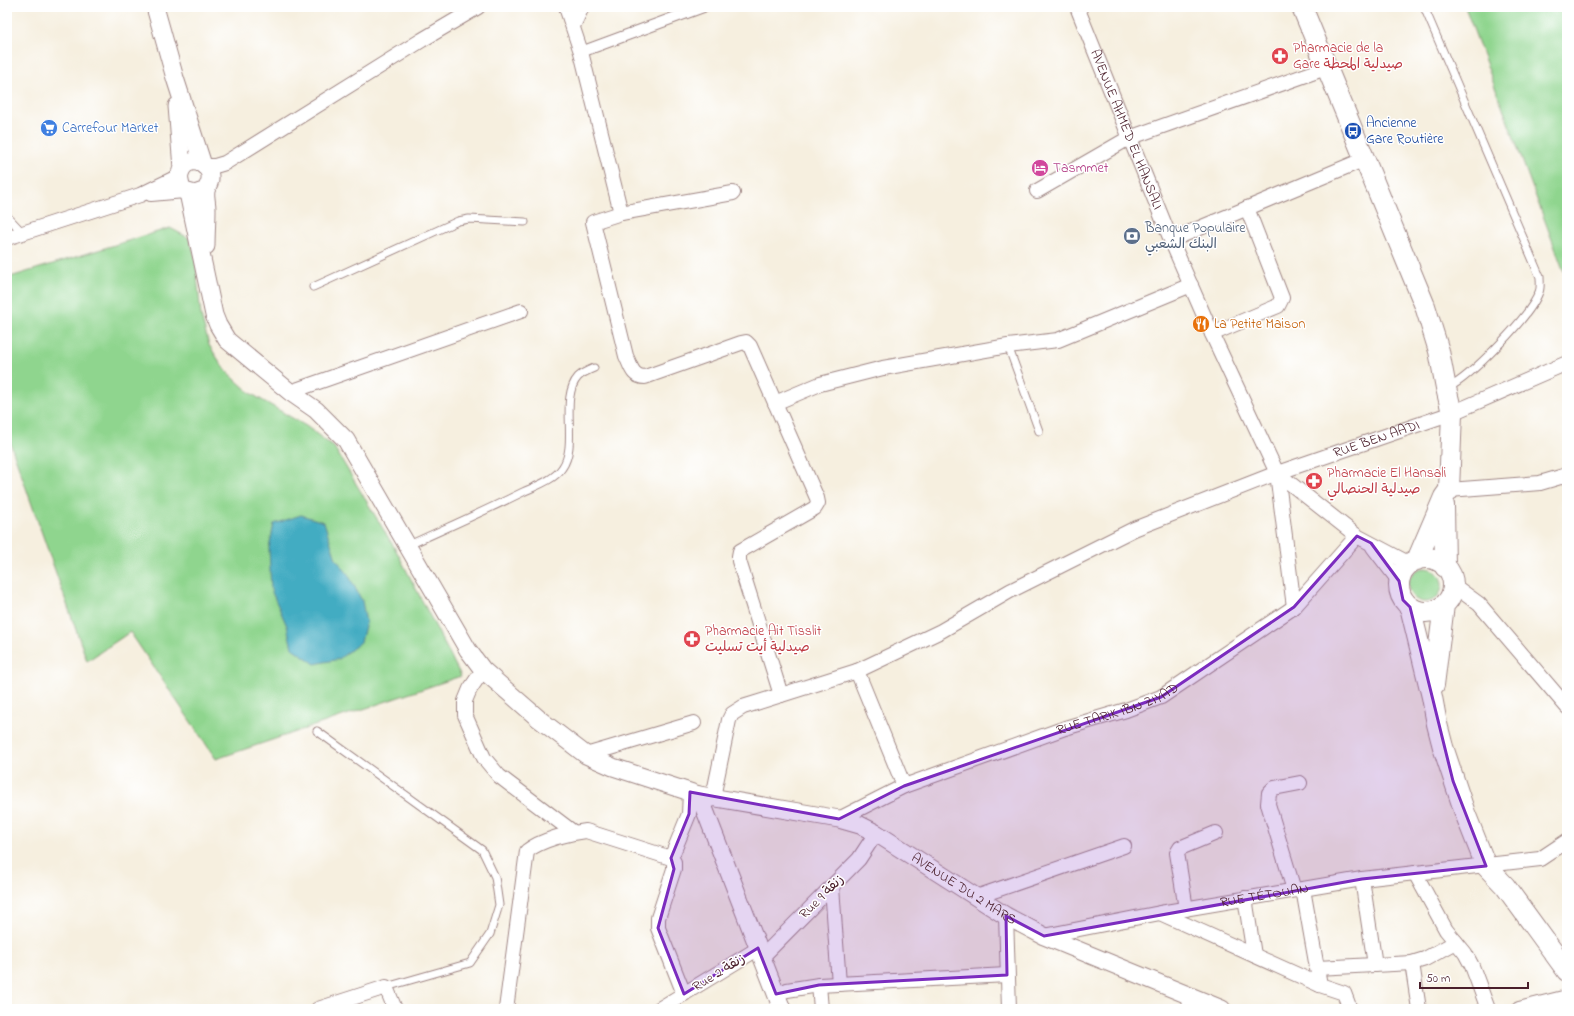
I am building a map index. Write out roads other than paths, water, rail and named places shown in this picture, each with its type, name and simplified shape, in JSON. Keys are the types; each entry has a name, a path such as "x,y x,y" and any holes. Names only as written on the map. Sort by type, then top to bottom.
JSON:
{"main road":[{"path":"1302,7 1425,306 1439,351 1452,413 1446,494 1445,567"},
{"path":"1413,562 1446,494"},
{"path":"1424,558 1432,559 1445,567 1450,574 1453,585 1449,598 1444,604 1432,612 1424,612 1410,607 1403,600 1399,591 1399,581 1403,571 1413,562 1424,558"},
{"path":"1432,697 1444,604"},
{"path":"1410,607 1437,724 1453,781 1486,866 1505,886 1567,971"}],"street":[{"path":"155,7 175,78 206,175 207,208 205,272"},
{"path":"183,182 199,194 206,175 422,40 478,7"},
{"path":"566,7 581,52 621,213"},
{"path":"581,52 703,7"},
{"name":"AVENUE AHMED EL HANSALI","path":"1077,7 1171,240 1212,334 1277,473 1357,536 1413,562"},
{"path":"573,26 581,8"},
{"path":"1037,191 1129,138 1326,68"},
{"path":"175,78 183,182 205,272"},
{"path":"1171,240 1365,159"},
{"path":"183,182 190,163 194,162 206,175"},
{"path":"7,238 183,182"},
{"path":"733,194 621,213 593,222 626,356 633,372 639,377 645,377 746,342 750,346 817,498 818,503 815,508 740,551 739,556 739,561 781,695"},
{"path":"1212,334 1278,306 1281,302 1282,298 1247,208"},
{"name":"AVENUE DU 2 MARS","path":"205,272 214,314 218,325 227,340 290,392 316,410 346,440 468,650 483,670 539,719 586,755 613,767 705,796 840,818 860,825 876,833 1006,916 1044,936 1188,1002 1222,1009"},
{"path":"775,403 820,384 869,372 1008,346 1058,340 1191,285"},
{"path":"290,392 520,311"},
{"name":"RUE BEN AADI","path":"705,796 729,720 732,714 743,707 857,671 941,631 1010,591 1134,529 1277,473 1452,413 1567,363"},
{"path":"1277,473 1294,607"},
{"path":"1446,494 1540,483 1567,475"},
{"path":"1540,483 1567,485"},
{"name":"RUE TARIK IBN ZIYAD","path":"840,818 904,786 1065,728 1126,710 1161,697 1294,607 1357,536"},
{"path":"1371,543 1399,581"},
{"path":"1453,585 1479,604 1567,707"},
{"path":"483,670 470,689 465,702 465,715 484,758 499,776 573,832"},
{"path":"857,671 904,786"},
{"path":"586,755 694,723"},
{"path":"1300,783 1274,788 1269,793 1268,804 1298,889 1320,985"},
{"path":"671,858 688,814 705,796"},
{"path":"705,796 714,834 779,1002"},
{"path":"506,1009 527,851 534,845 573,832 586,831 594,833 611,840 671,858 674,862 674,869 658,918 658,928 684,994"},
{"name":"Rue 9 زنقة","path":"760,952 832,887 859,859 876,833"},
{"path":"1186,909 1177,853 1180,848 1216,833"},
{"name":"RUE TÉTOUAN","path":"1044,936 1160,913 1362,878 1486,866 1540,859 1567,841"},
{"path":"976,896 1124,846"},
{"path":"1415,873 1446,930 1465,953 1472,966 1488,1009"},
{"path":"1362,878 1376,965"},
{"path":"832,887 839,984"},
{"path":"1245,898 1254,955"},
{"path":"1160,913 1320,985 1344,993 1350,1009"},
{"path":"1006,916 1009,1009"},
{"path":"1317,968 1412,963 1425,959 1456,942"},
{"name":"Rue 2 زنقة","path":"659,1009 760,952"},
{"path":"1412,963 1419,1009"},
{"path":"779,1002 787,990 819,985 1007,975"},
{"path":"819,985 821,1009"},
{"path":"318,1009 386,987 395,1009"},
{"path":"1519,1009 1567,997"}],"lane":[{"path":"1424,7 1540,277 1540,292 1522,319 1464,378 1446,388"},
{"path":"7,216 23,233"},
{"path":"313,287 458,221 469,219 525,222"},
{"path":"1008,346 1039,431"},
{"path":"407,546 497,506 554,477 562,468 566,457 569,441 569,408 574,383 579,376 594,368"},
{"path":"317,731 482,850 495,877 499,906 490,934 470,963 386,987"}],"water":[{"path":"301,515 324,522 336,559 348,574 362,601 366,622 361,642 339,659 315,664 292,648 287,626 271,590 269,548 274,524"}],"place":[{"name":"Pharmacie de la Gare صيدلية المحطة","path":"1280,56"},
{"name":"Carrefour Market","path":"49,128"},
{"name":"Ancienne Gare Routière","path":"1353,131"},
{"name":"Tasmmet","path":"1040,168"},
{"name":"Banque Populaire البنك الشعبي","path":"1132,236"},
{"name":"La Petite Maison","path":"1201,324"},
{"name":"Pharmacie El Hansali صيدلية الحنصالي","path":"1314,481"},
{"name":"Pharmacie Ait Tisslit صيدلية أيت تسليت","path":"692,639"}]}
